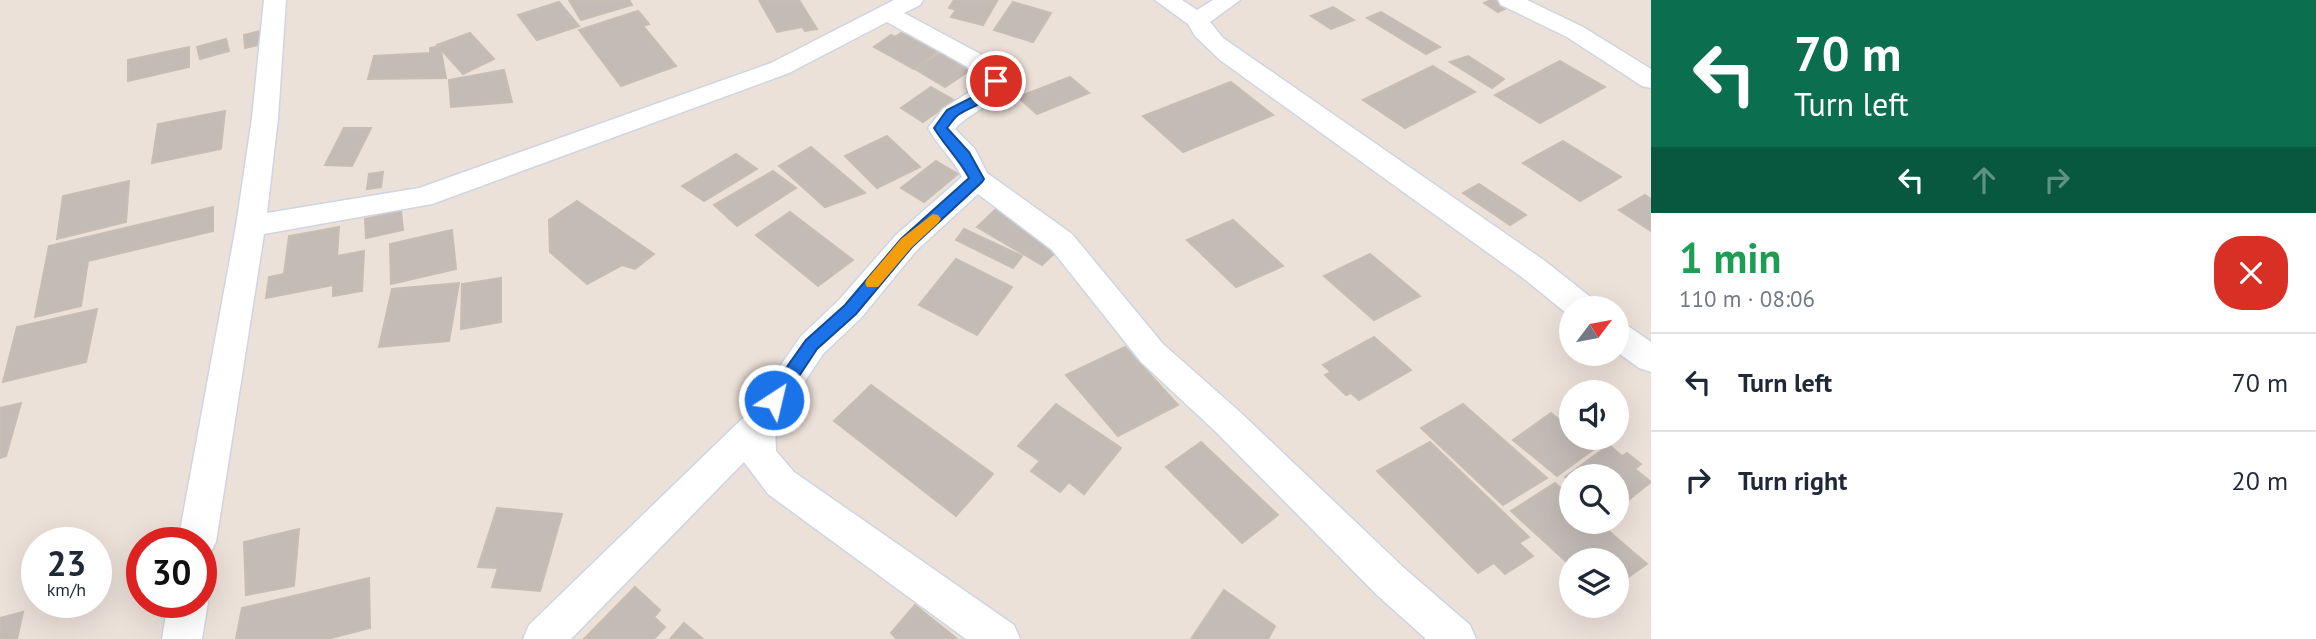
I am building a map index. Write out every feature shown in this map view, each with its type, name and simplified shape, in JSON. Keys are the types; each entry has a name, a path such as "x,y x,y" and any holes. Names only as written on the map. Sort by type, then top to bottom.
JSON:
{"street":[{"path":"200,527 250,226 265,118 275,0"},
{"path":"250,226 422,197 780,68 912,0"},
{"path":"1166,0 1197,20 1201,30 1217,47 1546,276 1569,296"},
{"path":"1197,20 1229,0"},
{"path":"1509,0 1575,32 1651,80"},
{"path":"887,13 975,61 996,81 995,87 976,101 951,113 941,128 948,140 965,156 977,179 1062,242 1152,353 1228,422 1390,581 1456,639"},
{"path":"543,639 758,425 812,345 850,309 906,243 977,179"},
{"path":"1629,343 1651,359"},
{"path":"758,425 760,456 781,483 1000,639"},
{"path":"182,639 185,618"}],"building":[{"path":"569,0 629,0 632,5 581,20"},
{"path":"759,0 799,0 817,29 805,31 802,27 777,32"},
{"path":"954,0 997,1 983,25 951,17 956,10 949,8"},
{"path":"1491,0 1509,7 1498,12 1484,3"},
{"path":"559,2 579,26 537,40 518,15"},
{"path":"1013,2 1051,13 1033,42 994,30"},
{"path":"1333,7 1354,20 1331,29 1311,16"},
{"path":"638,11 649,24 643,26 676,66 621,86 579,30"},
{"path":"1381,12 1440,47 1426,54 1367,18"},
{"path":"265,30 266,43 245,48 244,35"},
{"path":"470,33 494,59 463,74 437,45"},
{"path":"901,33 937,52 914,69 874,47 891,35 895,37"},
{"path":"226,39 229,51 200,59 197,47"},
{"path":"440,46 446,78 368,79 374,56 430,53 430,48"},
{"path":"189,47 189,67 128,81 128,60"},
{"path":"940,53 969,71 945,87 915,69"},
{"path":"1468,56 1504,79 1492,88 1450,62"},
{"path":"1560,61 1605,87 1540,123 1495,95"},
{"path":"1433,66 1475,92 1405,128 1363,100"},
{"path":"504,70 512,102 451,107 449,80"},
{"path":"1070,77 1089,93 1037,114 1018,97"},
{"path":"1231,82 1273,115 1183,152 1143,116"},
{"path":"931,87 954,100 923,122 901,108"},
{"path":"225,111 221,149 152,163 158,124"},
{"path":"344,128 371,128 352,166 325,165"},
{"path":"887,136 920,167 877,188 845,156"},
{"path":"1563,141 1621,177 1580,201 1523,163"},
{"path":"811,147 865,193 825,207 779,166"},
{"path":"736,154 757,169 704,201 682,186"},
{"path":"936,161 958,174 924,202 901,188"},
{"path":"773,171 796,188 737,226 714,205"},
{"path":"383,172 381,187 367,189 369,174"},
{"path":"129,181 126,222 57,239 63,196"},
{"path":"1479,184 1526,215 1510,225 1463,193"},
{"path":"1645,195 1651,199 1651,231 1619,210"},
{"path":"577,201 654,254 635,269 622,265 587,284 550,252 549,220"},
{"path":"213,207 213,231 88,261 81,306 35,317 49,246"},
{"path":"996,209 1061,247 1042,265 977,227"},
{"path":"401,211 403,230 366,238 365,219"},
{"path":"790,212 853,260 818,286 756,235"},
{"path":"1233,220 1283,266 1236,287 1187,240"},
{"path":"339,227 337,256 364,251 362,291 333,296 333,285 266,298 269,277 284,274 289,236"},
{"path":"964,229 1022,256 1013,268 956,240"},
{"path":"452,230 456,269 391,284 390,244"},
{"path":"1370,254 1420,296 1374,320 1324,276"},
{"path":"956,259 1012,287 977,335 919,305"},
{"path":"501,278 501,322 461,329 462,284"},
{"path":"459,283 449,341 379,347 392,289"},
{"path":"97,309 86,362 3,382 17,327"},
{"path":"1374,337 1411,370 1359,400 1351,393 1346,395 1325,375 1331,372 1323,365"},
{"path":"1125,347 1178,405 1118,436 1066,375"},
{"path":"871,385 993,474 956,516 834,421"},
{"path":"21,403 6,456 0,458 0,408"},
{"path":"1056,404 1121,448 1084,494 1069,482 1060,492 1031,471 1040,461 1018,446"},
{"path":"1463,404 1547,478 1503,505 1421,428"},
{"path":"1551,413 1559,420 1559,450 1593,450 1573,464 1559,464 1557,476 1513,440"},
{"path":"1201,442 1278,515 1242,543 1166,467"},
{"path":"1430,442 1529,537 1519,543 1533,556 1505,574 1494,563 1478,573 1377,471"},
{"path":"1602,450 1615,450 1622,456 1627,453 1641,464 1635,469 1651,482 1629,499 1629,464 1583,464"},
{"path":"1555,483 1559,487 1559,534 1612,534 1628,548 1559,548 1559,555 1511,511"},
{"path":"497,508 562,514 540,591 492,587 498,568 478,567"},
{"path":"299,529 294,586 246,595 244,542"},
{"path":"1629,549 1647,564 1629,577"},
{"path":"369,578 370,628 327,639 236,639 242,608"},
{"path":"635,587 660,610 654,617 665,627 654,639 584,639"},
{"path":"1224,590 1275,626 1268,639 1191,639"},
{"path":"915,605 956,638 897,639 891,633"},
{"path":"21,613 17,639 0,639 0,618"},
{"path":"684,623 703,639 670,639"}],"slow traffic":[{"path":"873,283 906,243 933,219"}],"route":[{"path":"774,400 812,345 850,309 906,243 977,179 965,156 948,140 941,128 951,113 976,101 995,87 996,81"}]}
